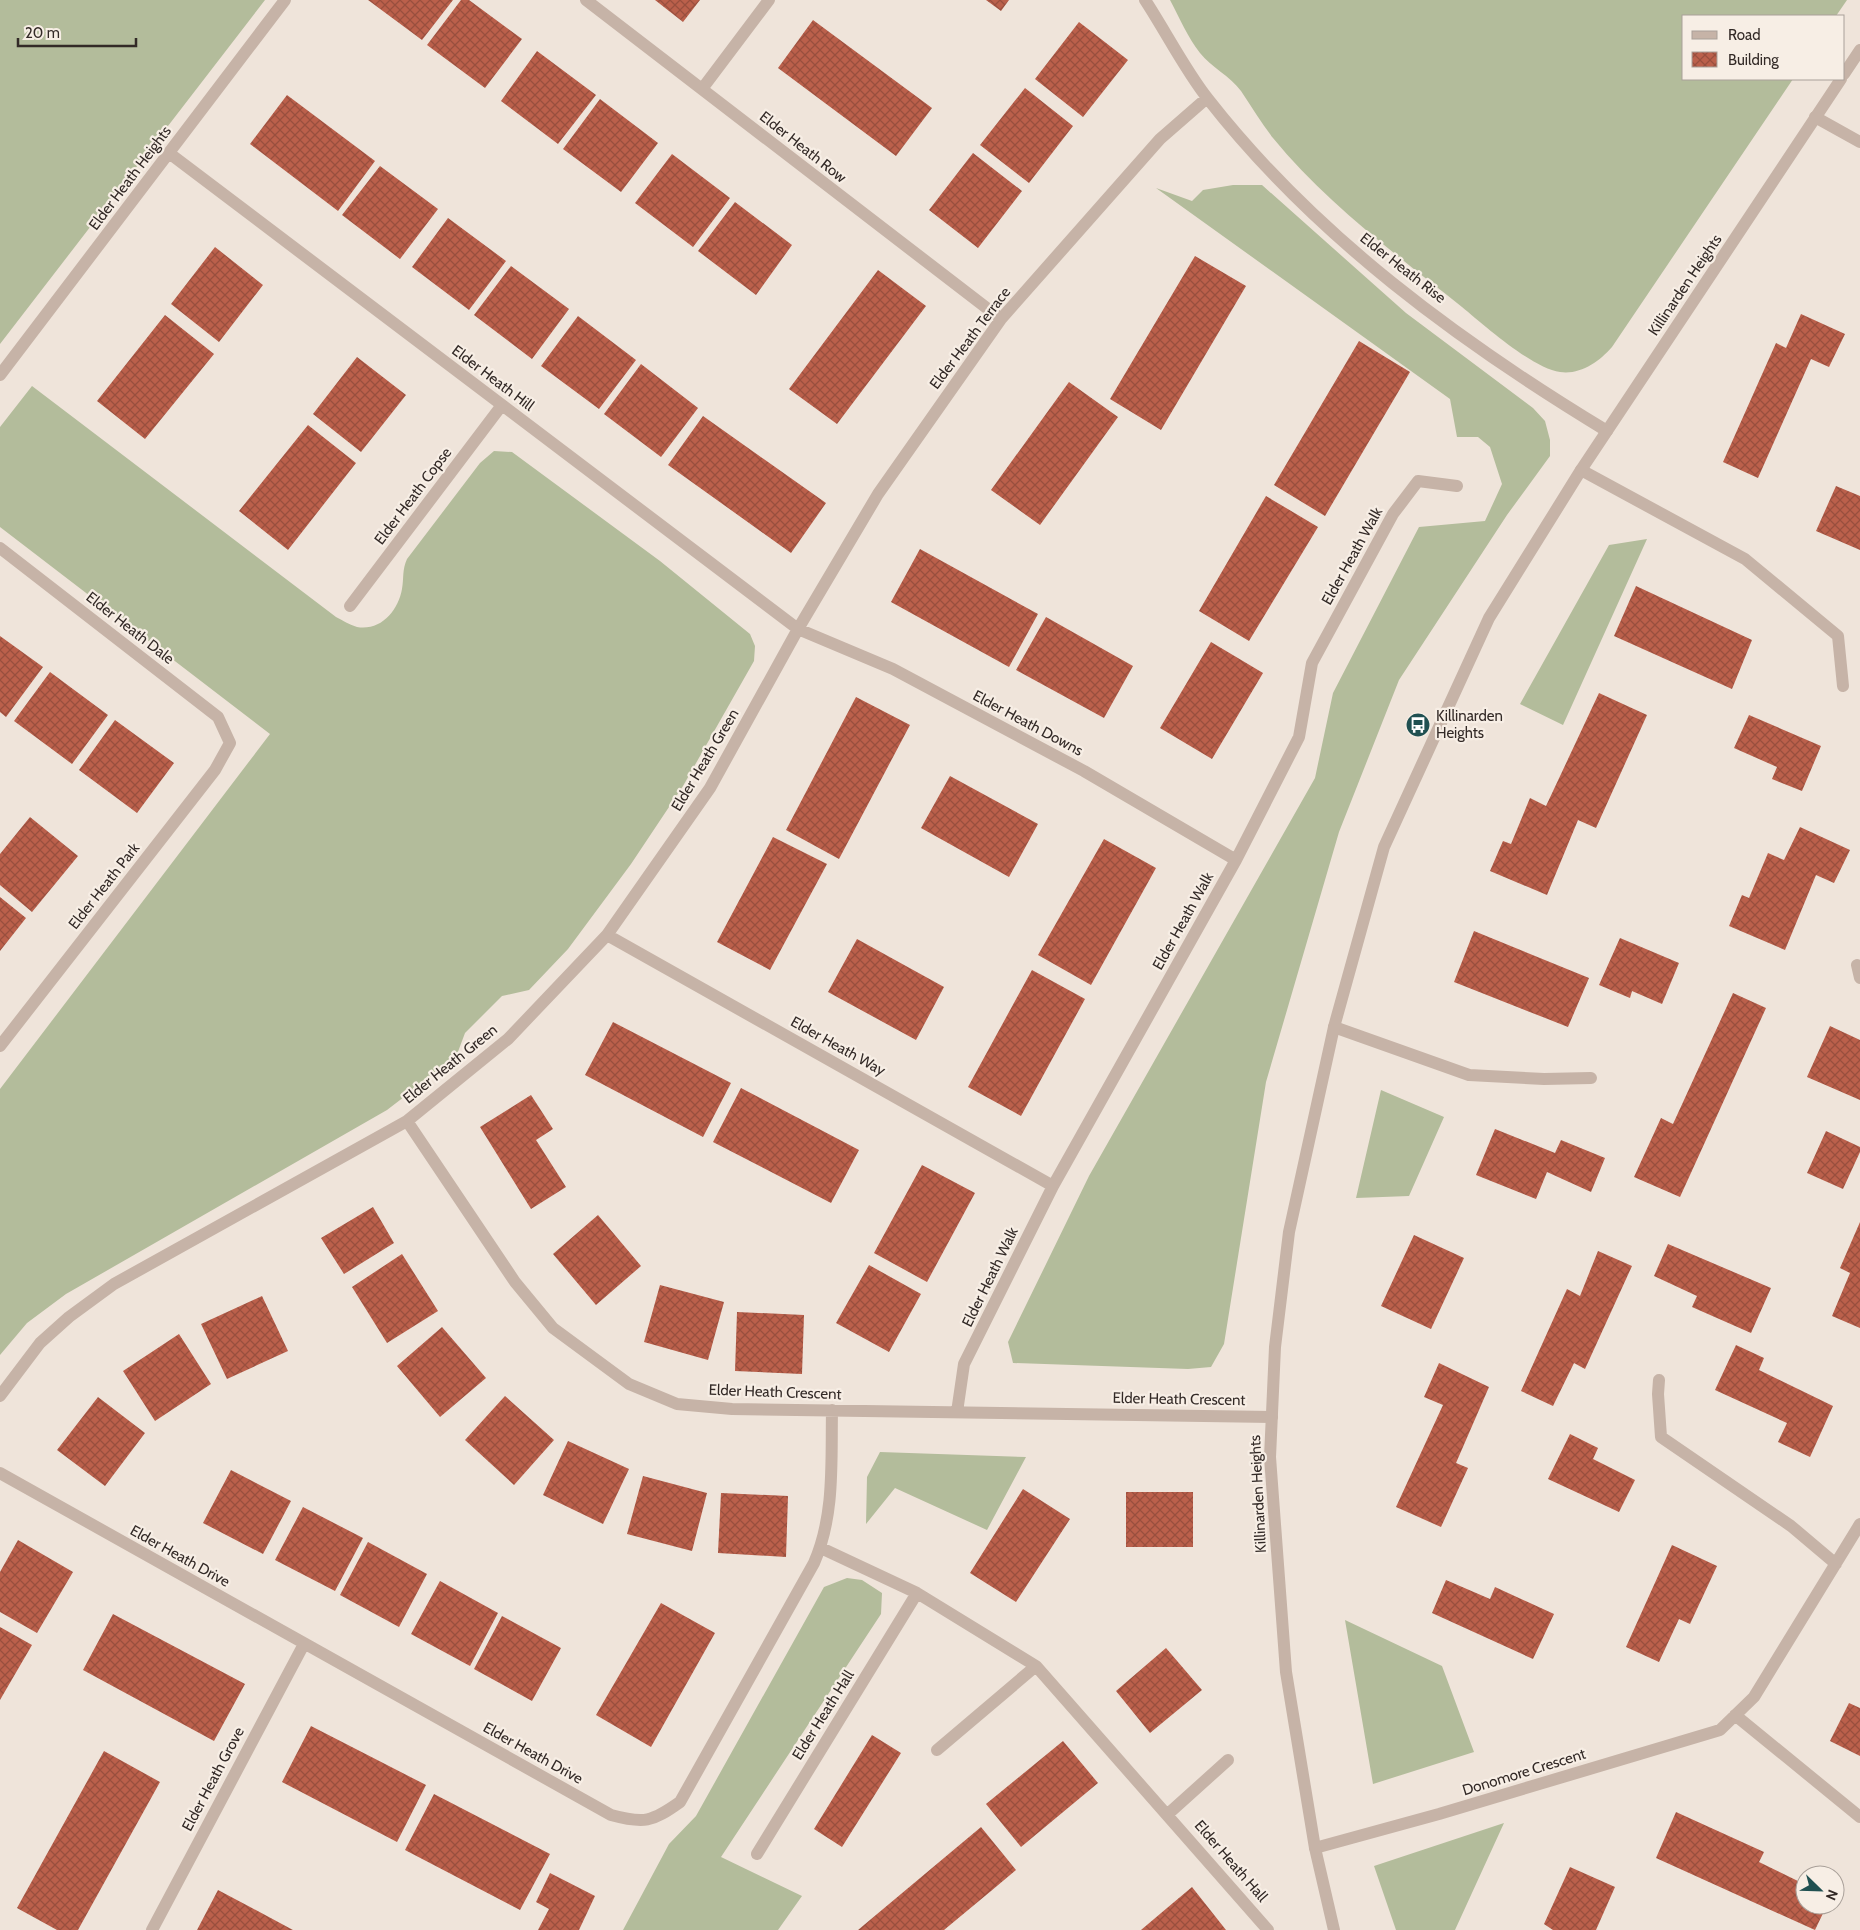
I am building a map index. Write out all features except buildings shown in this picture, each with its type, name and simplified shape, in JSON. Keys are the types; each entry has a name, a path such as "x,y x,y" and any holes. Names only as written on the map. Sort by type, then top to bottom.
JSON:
{"street":[{"name":"Elder Heath Heights","path":"0,375 285,0"},
{"name":"Elder Heath Row","path":"586,0 1001,319"},
{"path":"702,89 769,0"},
{"name":"Elder Heath Rise","path":"1145,0 1207,98 1278,179 1369,266 1533,385 1607,431"},
{"path":"1845,72 1860,50"},
{"name":"Killinarden Heights","path":"1334,1930 1315,1848 1286,1672 1270,1456 1275,1347 1289,1232 1334,1027 1384,847 1489,618 1581,470 1840,80"},
{"name":"Elder Heath Terrace","path":"798,628 878,494 1001,319 1160,139 1207,98"},
{"path":"1815,117 1860,142"},
{"name":"Elder Heath Hill","path":"169,153 798,628"},
{"name":"Elder Heath Copse","path":"350,606 502,405"},
{"path":"1581,470 1745,559 1795,600 1838,636 1843,686"},
{"name":"Elder Heath Walk","path":"957,1412 964,1364 1053,1186 1236,860 1299,738 1312,663 1393,514 1418,481 1457,486"},
{"name":"Elder Heath Dale","path":"0,548 218,717 230,743"},
{"name":"Elder Heath Downs","path":"798,628 892,669 1084,771 1236,860"},
{"name":"Elder Heath Green","path":"0,1396 40,1343 69,1317 114,1284 407,1121 508,1038 607,935 710,788 798,628"},
{"name":"Elder Heath Park","path":"0,1046 215,770 230,743"},
{"name":"Elder Heath Way","path":"607,935 1053,1186"},
{"path":"1857,965 1860,978"},
{"path":"1334,1027 1469,1075 1544,1079 1591,1078"},
{"name":"Elder Heath Crescent","path":"407,1121 515,1282 553,1328 629,1384 678,1404 732,1408 1272,1417"},
{"path":"1660,1380 1658,1394 1661,1437 1791,1526 1836,1564"},
{"name":"Elder Heath Drive","path":"0,1473 611,1815 634,1822 659,1817 680,1802 821,1548 826,1532 830,1493 832,1410"},
{"name":"Donomore Crescent","path":"1315,1848 1439,1814 1720,1730 1754,1697 1860,1524"},
{"name":"Elder Heath Hall","path":"821,1548 917,1593 1036,1666 1268,1930"},
{"name":"Elder Heath Hall","path":"757,1854 917,1593"},
{"name":"Elder Heath Grove","path":"152,1930 304,1644"},
{"path":"938,1750 1036,1666"},
{"path":"1736,1715 1860,1816"},
{"path":"1168,1814 1228,1760"}],"green space":[{"path":"0,0 265,0 0,344"},
{"path":"1170,0 1847,0 1837,15 1682,15 1682,80 1792,80 1612,347 1589,366 1567,372 1549,369 1536,363 1509,345 1339,207 1273,138 1237,86 1200,53"},
{"path":"1233,185 1262,185 1406,313 1533,408 1545,421 1550,440 1550,456 1507,515 1399,680 1339,832 1266,1082 1224,1344 1211,1367 1188,1369 1013,1363 1008,1342 1089,1176 1315,778 1333,693 1419,527 1485,521 1502,484 1490,447 1478,437 1457,437 1450,399 1156,188 1192,201 1203,190"},
{"path":"32,386 336,617 354,626 374,626 381,623 392,612 400,597 404,567 407,559 480,463 494,451 512,452 660,561 750,634 755,646 754,661 683,786 631,864 568,949 529,990 502,996 465,1033 456,1057 387,1110 66,1294 27,1323 0,1355 0,1089 270,734 0,527 0,427"},
{"path":"1647,539 1563,725 1520,704 1609,545"},
{"path":"1381,1090 1444,1117 1409,1196 1356,1198"},
{"path":"880,1452 1026,1457 987,1530 895,1488 866,1524 867,1477"},
{"path":"847,1578 862,1580 882,1593 881,1614 721,1857 802,1896 778,1930 623,1930 669,1844 696,1816 824,1587"},
{"path":"1345,1620 1442,1666 1474,1752 1373,1784"},
{"path":"1504,1823 1455,1930 1396,1930 1374,1866"}],"place":[{"name":"Killinarden Heights","path":"1418,725"}]}
